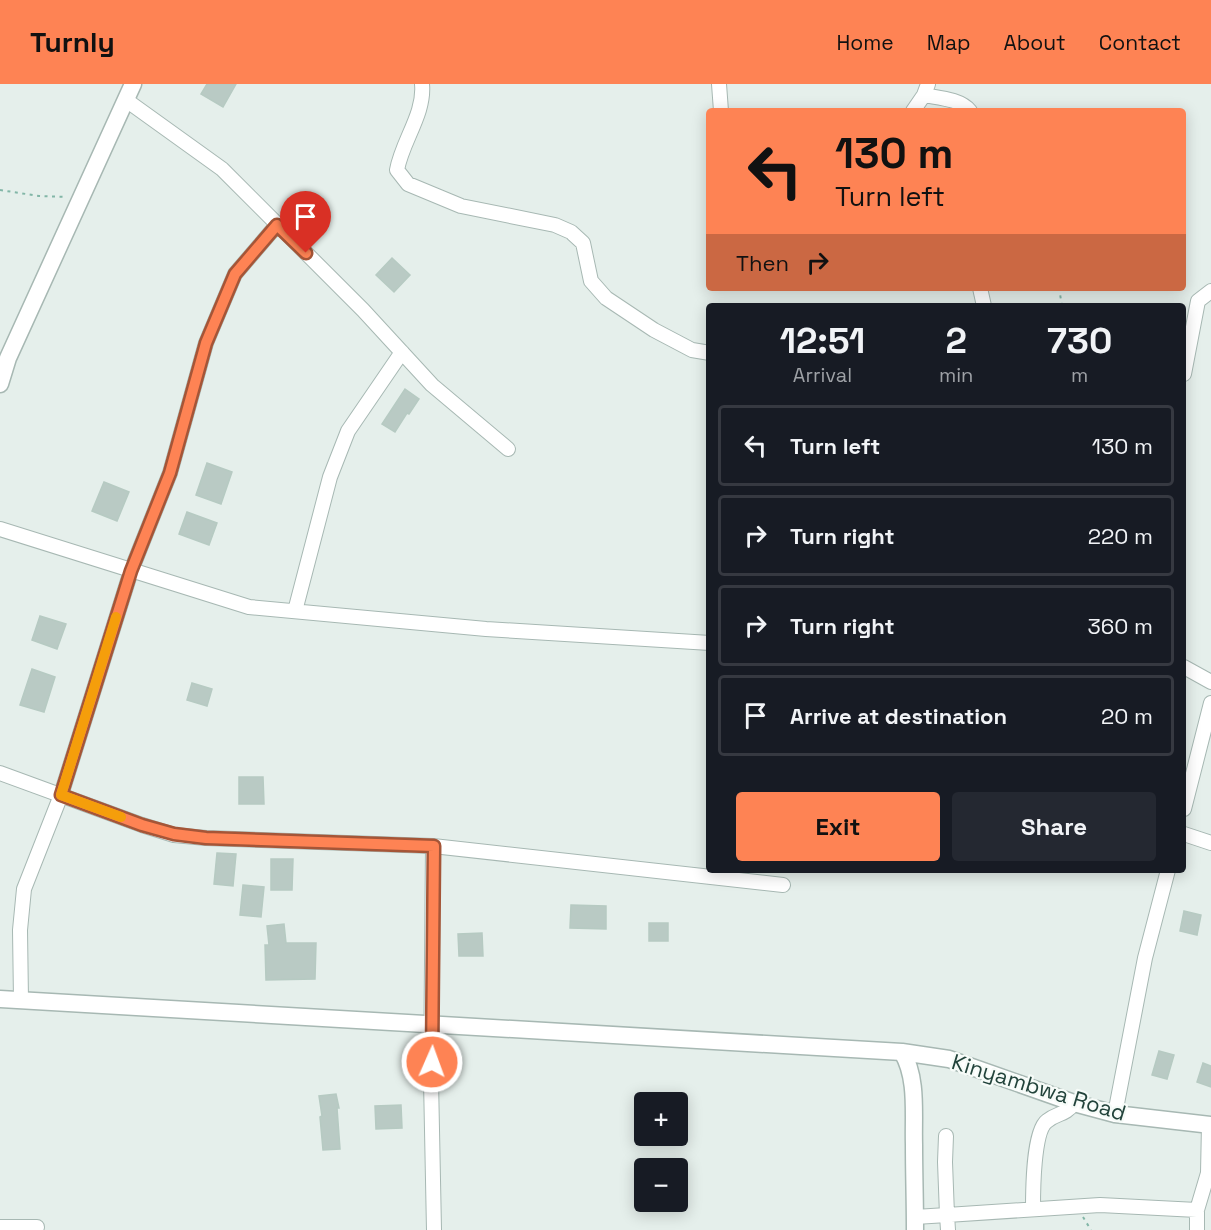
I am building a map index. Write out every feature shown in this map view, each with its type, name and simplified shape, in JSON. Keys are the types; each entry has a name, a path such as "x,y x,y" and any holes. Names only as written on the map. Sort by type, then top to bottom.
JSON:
{"street":[{"path":"0,384 8,358 133,84"},
{"path":"422,84 423,94 400,154 397,170 408,184 461,206 555,225 571,232 583,243 591,281 606,298 654,330 692,350 706,352"},
{"path":"719,84 721,108"},
{"path":"915,108 926,89 968,108"},
{"path":"126,100 222,169 363,310 432,385 508,449"},
{"path":"21,1000 20,930 24,889 61,795 131,571 170,473 206,343 235,274 277,225"},
{"path":"1186,364 1198,301 1211,291"},
{"path":"296,610 330,477 348,431 402,352"},
{"path":"0,529 249,607 486,629 706,643"},
{"path":"1186,668 1211,682"},
{"path":"1186,801 1211,703"},
{"path":"0,773 142,825 174,834 206,838 434,846 783,885"},
{"path":"1186,835 1211,843"},
{"path":"434,846 431,1080 434,1230"},
{"path":"1115,1114 1145,958 1167,873"},
{"name":"Kinyambwa Road","path":"0,999 902,1052 949,1059 1115,1114 1210,1125"},
{"path":"902,1052 911,1073 915,1223 947,1215 1100,1205 1197,1210"},
{"path":"1033,1209 1034,1160 1042,1128 1046,1121 1068,1112 1074,1102"},
{"path":"1197,1230 1197,1210 1208,1173 1210,1125"},
{"path":"946,1136 948,1230"},
{"path":"0,1227 37,1227"}],"path":[{"path":"0,190 39,196 81,198"}],"building":[{"path":"207,84 236,84 223,107 201,94"},
{"path":"392,258 410,275 394,292 376,275"},
{"path":"405,389 419,399 395,432 382,424"},
{"path":"207,463 232,472 221,504 196,495"},
{"path":"104,482 129,492 117,521 92,511"},
{"path":"187,512 217,523 209,545 179,534"},
{"path":"40,616 66,624 57,649 32,640"},
{"path":"32,669 55,677 44,712 20,705"},
{"path":"192,683 212,689 207,706 187,700"},
{"path":"239,777 263,777 264,804 239,804"},
{"path":"217,853 236,854 233,886 214,884"},
{"path":"271,859 293,859 292,890 271,890"},
{"path":"243,885 264,887 261,917 240,915"},
{"path":"571,905 606,906 606,929 570,928"},
{"path":"1184,911 1201,915 1197,935 1180,931"},
{"path":"649,923 668,923 668,941 649,941"},
{"path":"284,924 286,943 316,943 315,979 266,980 265,945 269,945 267,926"},
{"path":"482,933 483,956 459,956 458,934"},
{"path":"1159,1051 1174,1055 1167,1079 1152,1075"},
{"path":"1203,1063 1211,1066 1211,1087 1197,1082"},
{"path":"336,1094 339,1108 337,1108 340,1149 323,1150 319,1096"},
{"path":"401,1105 402,1128 376,1129 375,1106"}],"slow traffic":[{"path":"116,617 61,795 121,817"}],"route":[{"path":"306,253 277,225 235,274 206,343 170,473 131,571 61,795 142,825 174,834 206,838 434,846 432,1062"}]}
